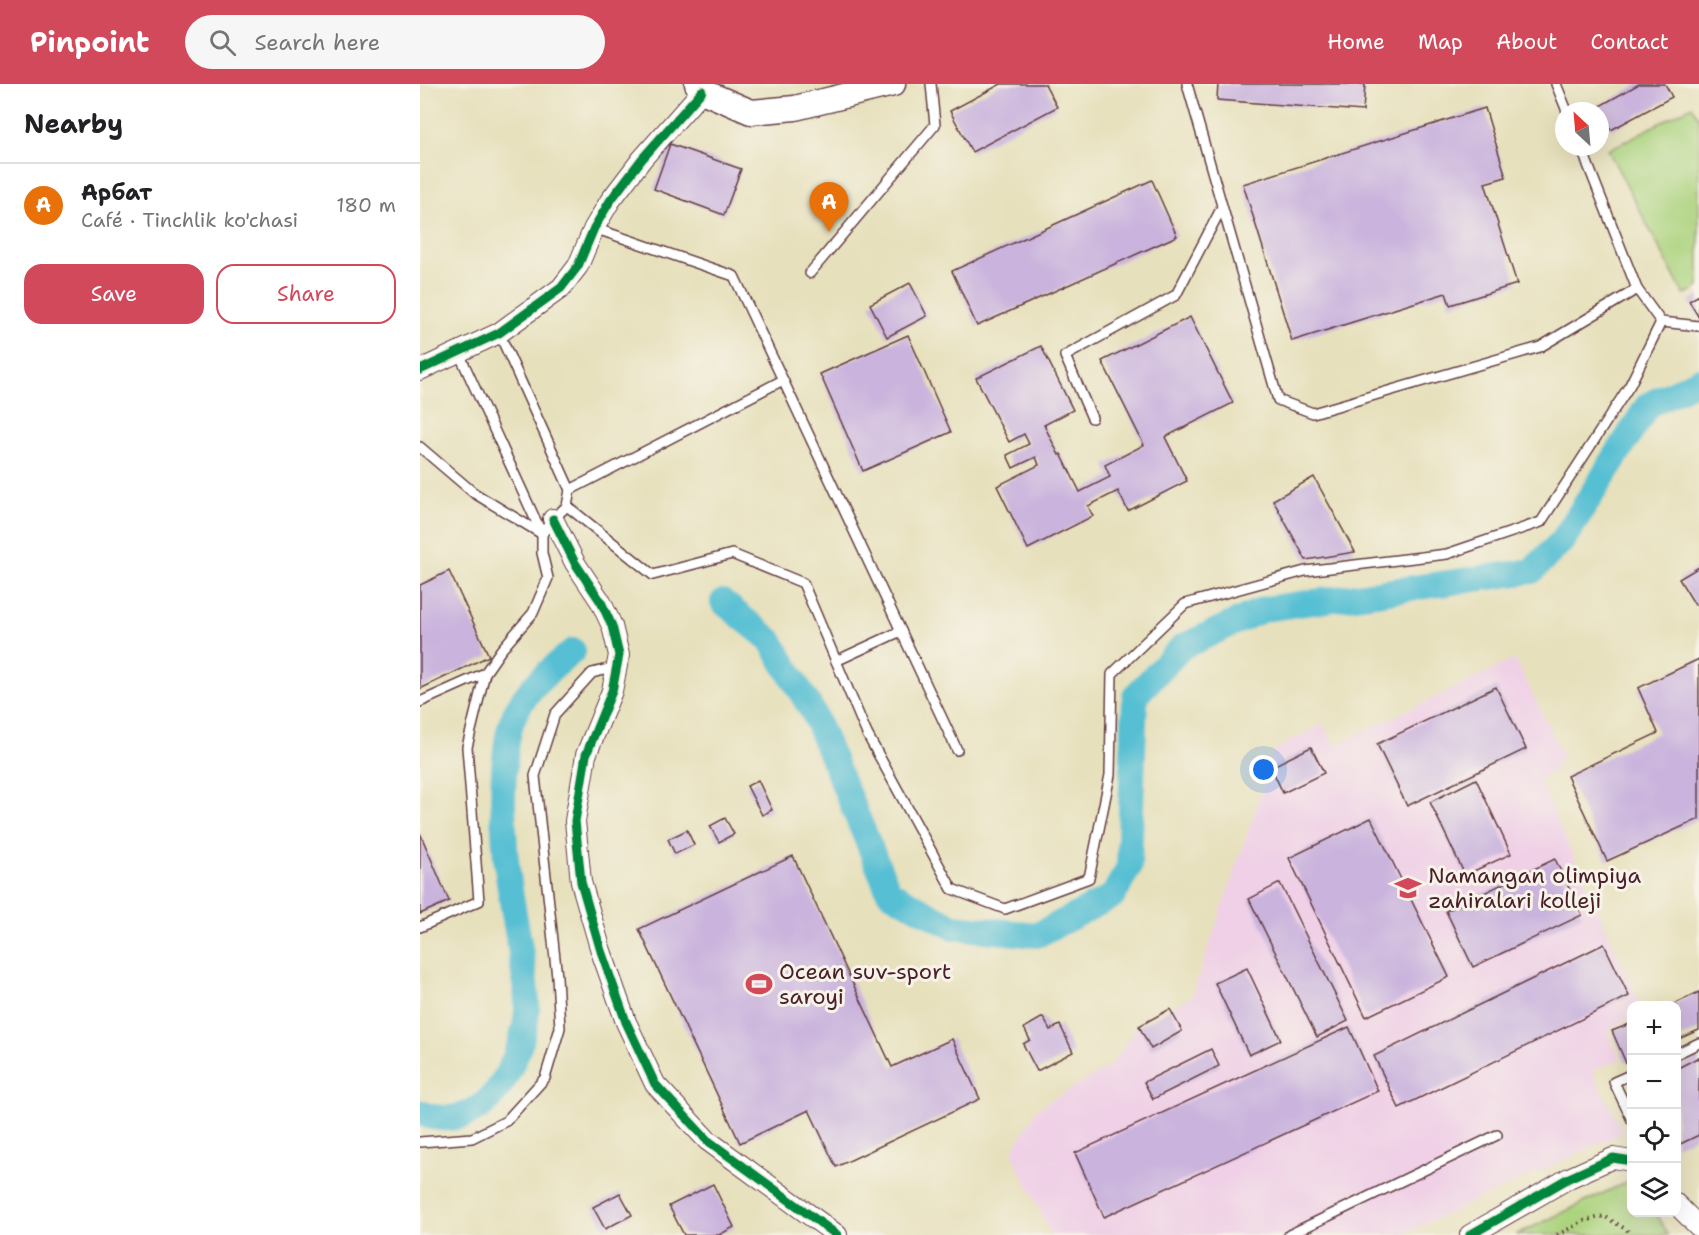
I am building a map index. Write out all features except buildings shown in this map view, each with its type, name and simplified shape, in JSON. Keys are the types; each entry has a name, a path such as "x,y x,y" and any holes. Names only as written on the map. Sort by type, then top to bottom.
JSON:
{"street":[{"path":"420,370 499,333 561,288 578,266 594,228 610,201 700,87 751,112 795,108 878,86"},
{"path":"554,520 575,563 601,602 612,626 617,661 612,691 586,756 575,821 581,882 601,951 626,1022 655,1084 707,1140 837,1235"},
{"path":"1470,1235 1569,1178 1613,1158 1627,1160"},
{"path":"1681,1208 1699,1227"}],"lane":[{"path":"810,273 935,125 932,84"},
{"path":"1187,84 1278,400 1313,413 1540,347 1637,289"},
{"path":"1556,84 1563,102"},
{"path":"1585,156 1637,289 1661,322 1699,326"},
{"path":"1092,418 1065,356 1176,295 1222,207"},
{"path":"594,228 734,276 957,750"},
{"path":"420,447 474,493 554,520 653,575 732,554 803,583 867,734 952,889 1005,909 1089,878 1110,775 1112,674 1185,604 1305,571 1447,554 1541,522 1630,385 1661,322"},
{"path":"499,333 570,490"},
{"path":"458,351 554,520"},
{"path":"420,927 479,901 467,747 485,673 501,650 533,613 548,579 542,553 554,520 570,490 783,380"},
{"path":"836,661 901,631"},
{"path":"420,1142 472,1138 506,1121 545,1078 560,1028 557,977 535,776 555,714 592,673 617,661"},
{"path":"420,702 485,673"},
{"path":"1681,1052 1699,1043"},
{"path":"1627,1076 1614,1082 1627,1109"},
{"path":"1289,1235 1497,1135"}],"path":[{"path":"1557,1235 1584,1221 1604,1216 1627,1230 1630,1235"}],"shaded area":[{"name":"Namangan olimpiya zahiralari kolleji","path":"1515,659 1563,755 1554,770 1539,780 1639,1001 1627,1001 1627,1020 1607,1031 1620,1059 1592,1071 1624,1132 1402,1235 1051,1235 1012,1152 1037,1109 1110,1066 1135,1029 1192,996 1276,749 1323,724 1335,745"}],"green space":[{"path":"1692,106 1699,119 1699,287 1684,295 1609,149"},
{"path":"1627,1182 1627,1217 1658,1217 1668,1235 1516,1235"}],"waterway":[{"path":"723,602 770,640 813,712 889,892 953,927 1037,935 1113,896 1129,867 1135,696 1182,647 1264,609 1532,571 1563,540 1648,405 1699,380"},
{"path":"420,1113 451,1118 466,1115 480,1107 493,1096 502,1082 512,1065 520,1043 526,1020 527,1003 506,861 503,803 507,744 513,718 526,696 543,677 573,651"}],"cycle path":[{"path":"420,370 499,333 561,288 578,266 594,228 610,201 642,159 702,91"},
{"path":"553,519 575,563 601,602 612,626 619,655 612,691 586,755 575,821 581,882 601,951 626,1022 655,1084 707,1140 837,1235"},
{"path":"1470,1235 1569,1178 1613,1158 1627,1160"}],"place":[{"name":"Арбат","path":"829,232"},
{"name":"Namangan olimpiya zahiralari kolleji","path":"1408,888"},
{"name":"Ocean suv-sport saroyi","path":"759,984"}]}
